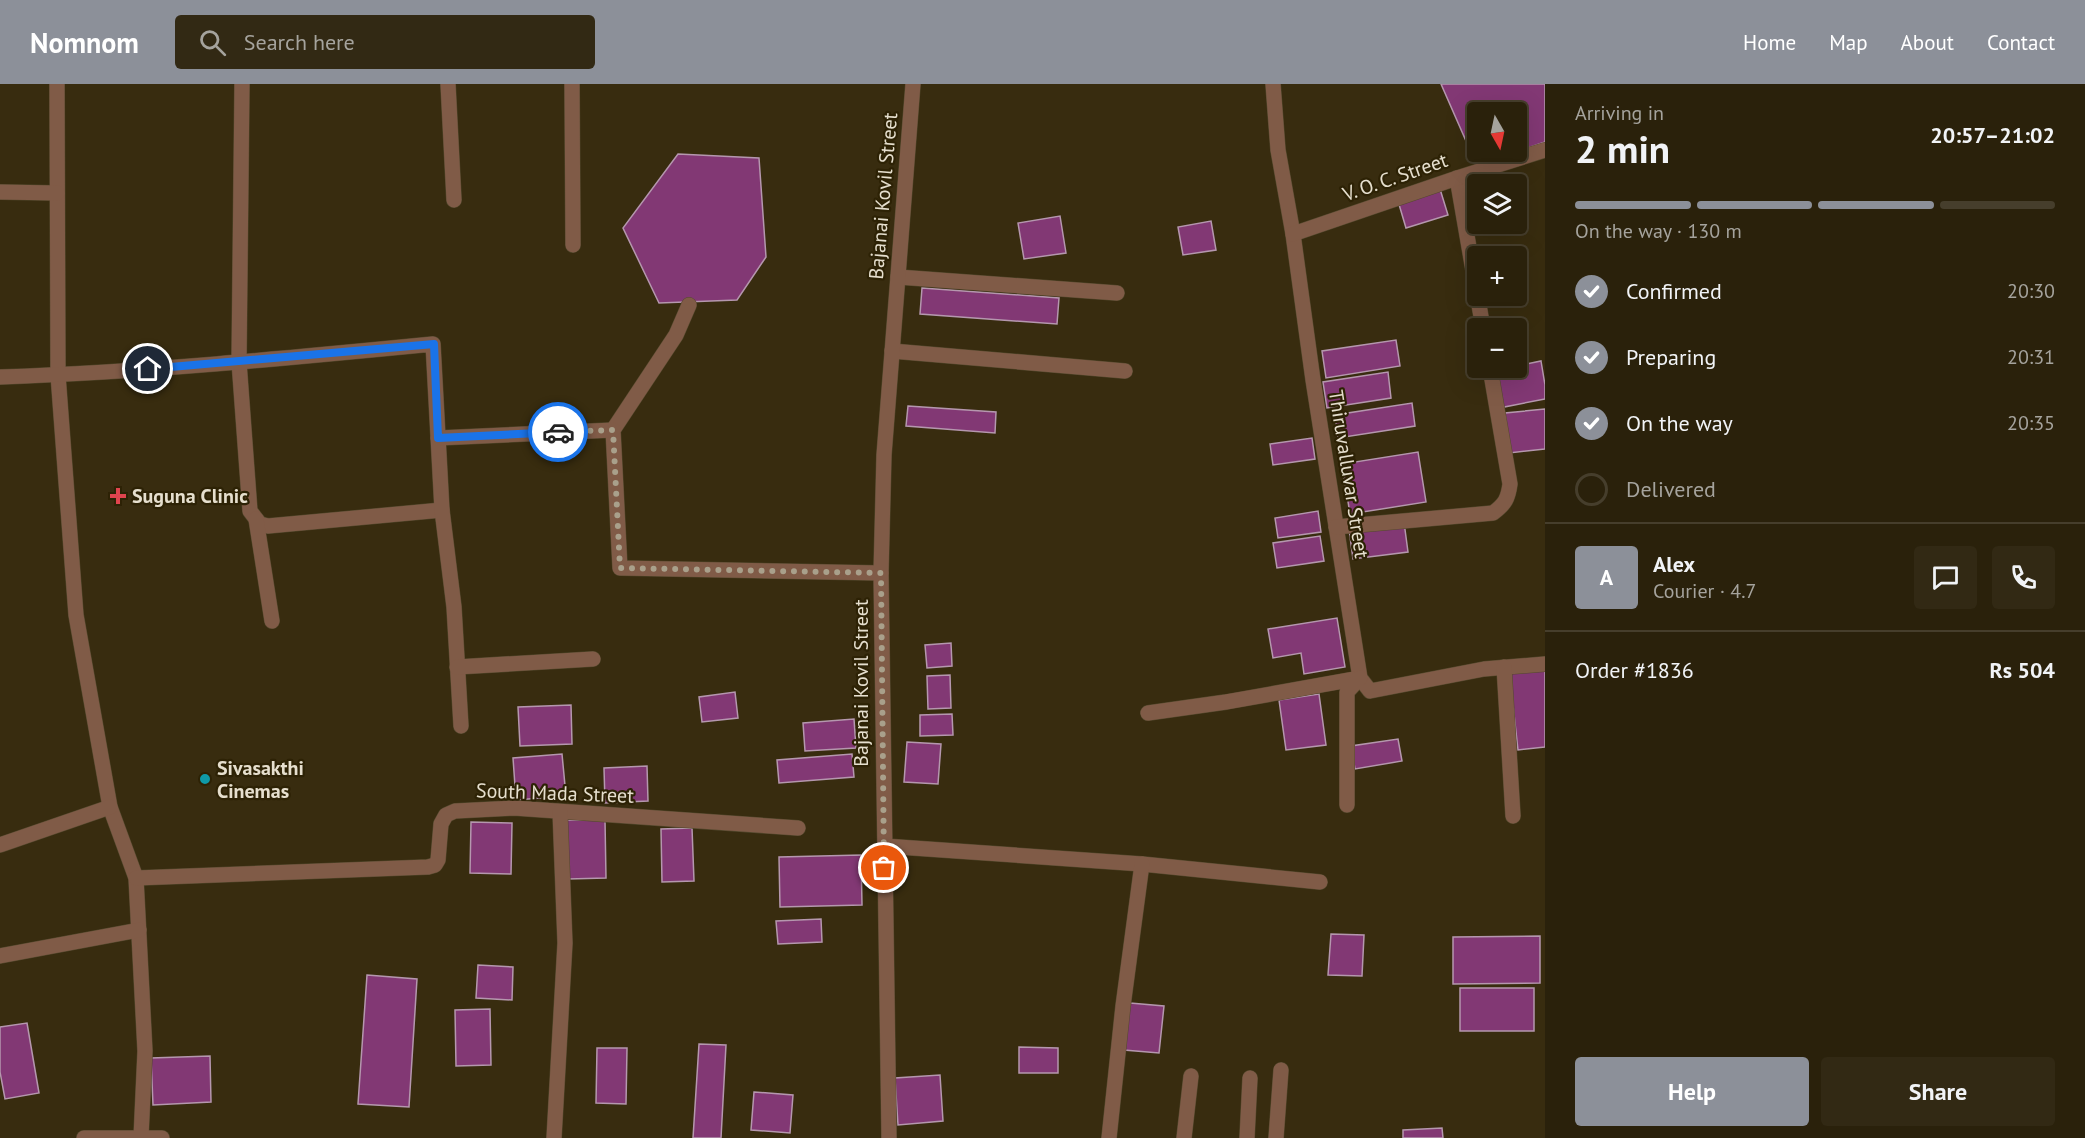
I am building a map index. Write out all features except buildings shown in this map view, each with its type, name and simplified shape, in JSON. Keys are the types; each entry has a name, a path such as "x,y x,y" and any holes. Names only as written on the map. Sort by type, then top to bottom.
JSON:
{"street":[{"path":"57,84 58,375 76,615 110,807 136,878 144,1051 141,1137"},
{"path":"242,84 239,362 250,511 256,519 268,526 442,510"},
{"path":"448,84 454,200"},
{"path":"572,84 573,245"},
{"name":"Bajanai Kovil Street","path":"889,1138 881,573 884,455 913,84"},
{"name":"Thiruvalluvar Street","path":"1273,84 1278,150 1293,234 1313,380 1360,678"},
{"name":"V. O. C. Street","path":"1293,234 1545,150"},
{"path":"1456,178 1481,318"},
{"path":"0,192 57,193"},
{"path":"898,278 1117,293"},
{"path":"689,305 676,335 613,430 620,568 881,573"},
{"path":"0,377 239,362 434,344 442,510 454,607 461,726"},
{"path":"892,351 1125,371"},
{"path":"1336,527 1492,513 1503,506 1509,498 1510,484 1492,378"},
{"path":"438,438 613,430"},
{"path":"256,519 272,621"},
{"path":"457,667 592,659"},
{"path":"1360,678 1370,691 1485,669 1545,664"},
{"path":"1504,667 1513,816"},
{"path":"1148,713 1226,702 1360,678"},
{"path":"1347,805 1347,692 1360,678"},
{"path":"0,845 110,807"},
{"name":"South Mada Street","path":"136,878 428,867 435,865 438,860 441,824 446,815 455,811 514,808 798,828"},
{"path":"554,1138 565,943 560,812"},
{"path":"884,846 1142,864 1320,882"},
{"path":"1109,1138 1123,1006 1142,864"},
{"path":"0,956 139,930"},
{"path":"1276,1138 1281,1070"},
{"path":"1184,1138 1191,1076"},
{"path":"1247,1138 1250,1078"},
{"path":"84,1138 162,1138"}],"way so far":[{"path":"558,432 613,430 620,568 881,573 884,868"}],"place":[{"name":"Suguna Clinic","path":"118,496"},
{"name":"Sivasakthi Cinemas","path":"205,779"}],"route":[{"path":"148,369 434,344 438,438 558,432"}]}
